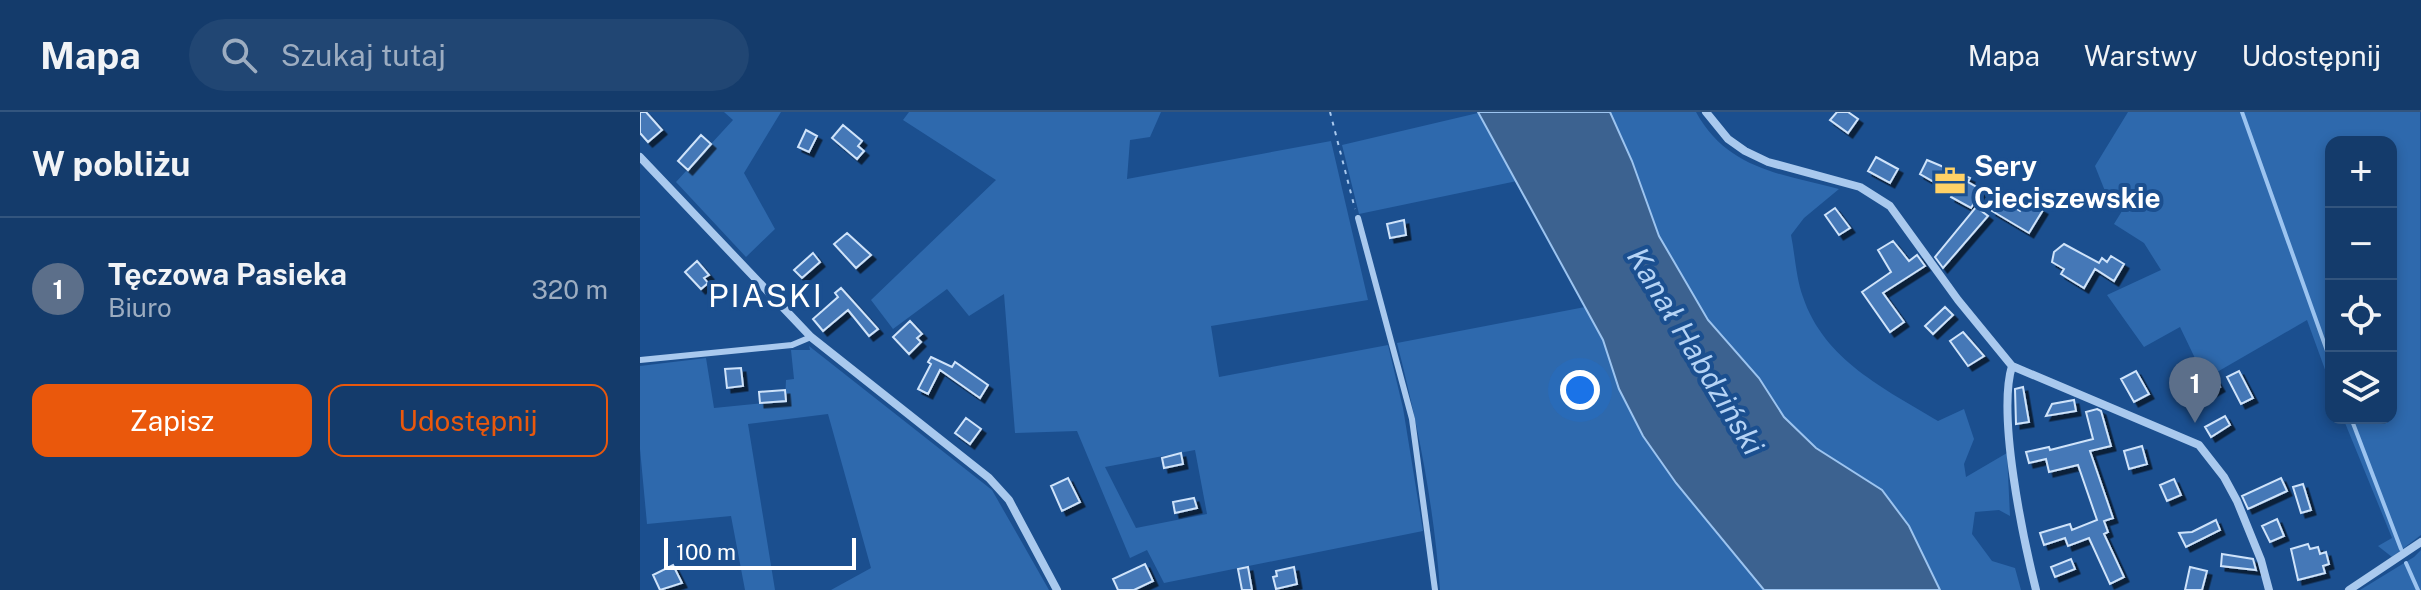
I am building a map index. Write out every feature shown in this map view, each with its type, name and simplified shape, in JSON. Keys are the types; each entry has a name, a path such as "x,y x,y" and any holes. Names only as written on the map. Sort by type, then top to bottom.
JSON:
{"street":[{"path":"1706,112 1728,139 1745,151 1768,162 1860,187 1890,206 1958,300 2012,366 2199,445 2224,477 2237,501 2261,560 2269,590"},
{"path":"640,157 811,337 989,478 1009,500 1057,590"},
{"path":"2012,366 2007,396 2010,432 2023,538 2036,590"},
{"path":"2349,590 2421,542"}],"lane":[{"path":"1358,218 1412,419 1435,590"},
{"path":"640,360 796,344 811,337"}],"path":[{"path":"1330,112 1358,218"}],"shaded area":[{"path":"724,112 781,112 744,173 775,229 746,257 676,182 733,120"},
{"path":"909,112 1161,112 1150,137 1130,140 1127,179 1331,141 1368,300 1211,326 1219,377 1388,345 1403,408 1423,531 1164,583 1147,550 1130,558 1077,431 1015,433 1004,294 969,316 947,289 893,329 871,300 996,180 903,120","holes":["1195,450 1207,514 1136,528 1105,467"]},
{"path":"1610,112 1696,112 1723,146 1740,157 1776,173 1839,189 1804,218 1791,235 1801,290 1813,319 1826,338 1858,371 1938,421 1964,409 1974,439 1964,464 1966,477 2007,453 2010,516 1999,510 1975,512 1972,534 1992,561 2015,568 2021,590 1940,590 1882,490 1816,448 1784,417 1759,378 1708,320 1659,236 1632,161"},
{"path":"2128,112 2420,112 2421,535 2392,557 2378,546 2392,538 2345,424 2397,424 2397,136 2325,136 2325,370 2307,320 2205,379 2180,327 2144,347 2107,295 2161,270 2144,243 2114,224 2122,211 2102,197 2105,191 2095,166"},
{"path":"1478,113 1517,181 1359,214 1342,145"},
{"path":"1585,307 1603,340 1619,389 1643,436 1676,483 1764,590 1440,590 1424,466 1397,343"},
{"path":"809,346 992,490 1049,590 831,590 871,568 828,414 748,424 775,590 745,590 731,516 647,524 640,449 640,366 706,358 714,408 785,401 786,380 794,379 791,350 810,350"},
{"path":"2421,550 2421,590 2360,590 2414,557"}],"water":[{"name":"Kanał Habdziński","path":"1478,112 1610,112 1632,161 1659,236 1708,320 1759,378 1784,417 1816,448 1882,490 1909,526 1940,590 1764,590 1676,483 1643,436 1619,389 1603,340"}],"building":[{"path":"640,112 646,112 662,130 648,142 640,133"},
{"path":"1837,112 1848,112 1858,119 1848,133 1830,120"},
{"path":"843,125 862,141 858,146 864,151 857,159 832,138"},
{"path":"806,130 817,136 809,152 798,147"},
{"path":"701,135 711,144 688,170 678,161"},
{"path":"1876,157 1898,169 1890,183 1868,171"},
{"path":"1927,160 1970,178 1968,182 1982,190 1971,208 1951,197 1953,193 1920,174"},
{"path":"1999,198 2020,211 2027,200 2043,210 2029,233 1992,211"},
{"path":"1976,207 1988,216 1943,268 1935,257"},
{"path":"1835,208 1850,228 1839,235 1825,215"},
{"path":"1404,220 1406,235 1390,238 1387,224"},
{"path":"847,233 871,255 856,268 834,244"},
{"path":"1893,241 1909,261 1917,255 1925,266 1883,293 1904,322 1890,332 1862,292 1891,272 1878,250"},
{"path":"2064,244 2099,263 2102,258 2107,262 2111,256 2124,264 2114,281 2095,269 2084,288 2061,274 2064,269 2052,262 2054,252"},
{"path":"813,253 820,262 802,278 794,270"},
{"path":"697,261 709,275 704,278 708,283 701,289 685,272"},
{"path":"841,288 878,329 869,336 848,310 823,331 813,319 838,297 835,293"},
{"path":"1945,307 1953,315 1933,334 1925,326"},
{"path":"910,321 922,334 917,338 921,342 909,354 893,337"},
{"path":"1963,332 1984,356 1968,366 1950,341"},
{"path":"931,357 952,367 955,362 988,385 980,398 940,370 928,394 918,389 931,364 928,362"},
{"path":"741,368 743,386 727,388 725,369"},
{"path":"2136,371 2149,394 2134,402 2121,379"},
{"path":"2239,371 2253,398 2241,404 2227,377"},
{"path":"2214,377 2220,387 2191,404 2185,394"},
{"path":"2023,387 2029,422 2016,424 2015,389"},
{"path":"785,390 786,401 760,403 759,392"},
{"path":"2074,400 2076,411 2046,416 2052,404"},
{"path":"2101,411 2111,446 2090,451 2113,518 2104,521 2108,532 2104,534 2124,577 2110,584 2089,538 2068,546 2065,538 2044,545 2040,533 2070,524 2072,530 2097,520 2078,465 2049,472 2046,459 2029,463 2026,452 2049,447 2050,450 2093,439 2086,412"},
{"path":"2225,416 2230,425 2211,437 2205,427"},
{"path":"966,418 981,429 970,444 955,433"},
{"path":"2142,446 2147,464 2129,469 2124,451"},
{"path":"1181,453 1183,464 1164,468 1162,458"},
{"path":"1068,478 1080,502 1062,511 1051,486"},
{"path":"2281,478 2287,491 2248,509 2242,496"},
{"path":"2174,479 2181,495 2167,501 2160,485"},
{"path":"2303,484 2311,510 2301,513 2293,487"},
{"path":"1194,498 1197,508 1175,513 1173,502"},
{"path":"2277,519 2284,536 2270,542 2262,526"},
{"path":"2216,520 2220,530 2186,547 2179,533 2192,532"},
{"path":"2308,544 2310,549 2318,547 2320,554 2326,552 2329,564 2323,566 2325,573 2298,580 2291,549"},
{"path":"2222,554 2253,559 2256,570 2221,566"},
{"path":"2071,559 2075,569 2055,577 2051,567"},
{"path":"1145,564 1153,581 1134,590 1118,590 1113,579"},
{"path":"673,565 682,583 660,590 653,575"},
{"path":"1248,567 1252,590 1242,590 1238,569"},
{"path":"1294,567 1297,584 1276,589 1273,577 1277,576 1276,571"},
{"path":"2190,567 2207,571 2202,590 2185,590"}],"waterway":[{"path":"2242,112 2327,352"},
{"path":"2353,424 2401,549"},
{"path":"2406,563 2418,590"}],"place":[{"name":"Sery Cieciszewskie","path":"1950,181"},
{"name":"Tęczowa Pasieka","path":"2195,423"}],"district":[{"name":"PIASKI","path":"766,295"}]}
